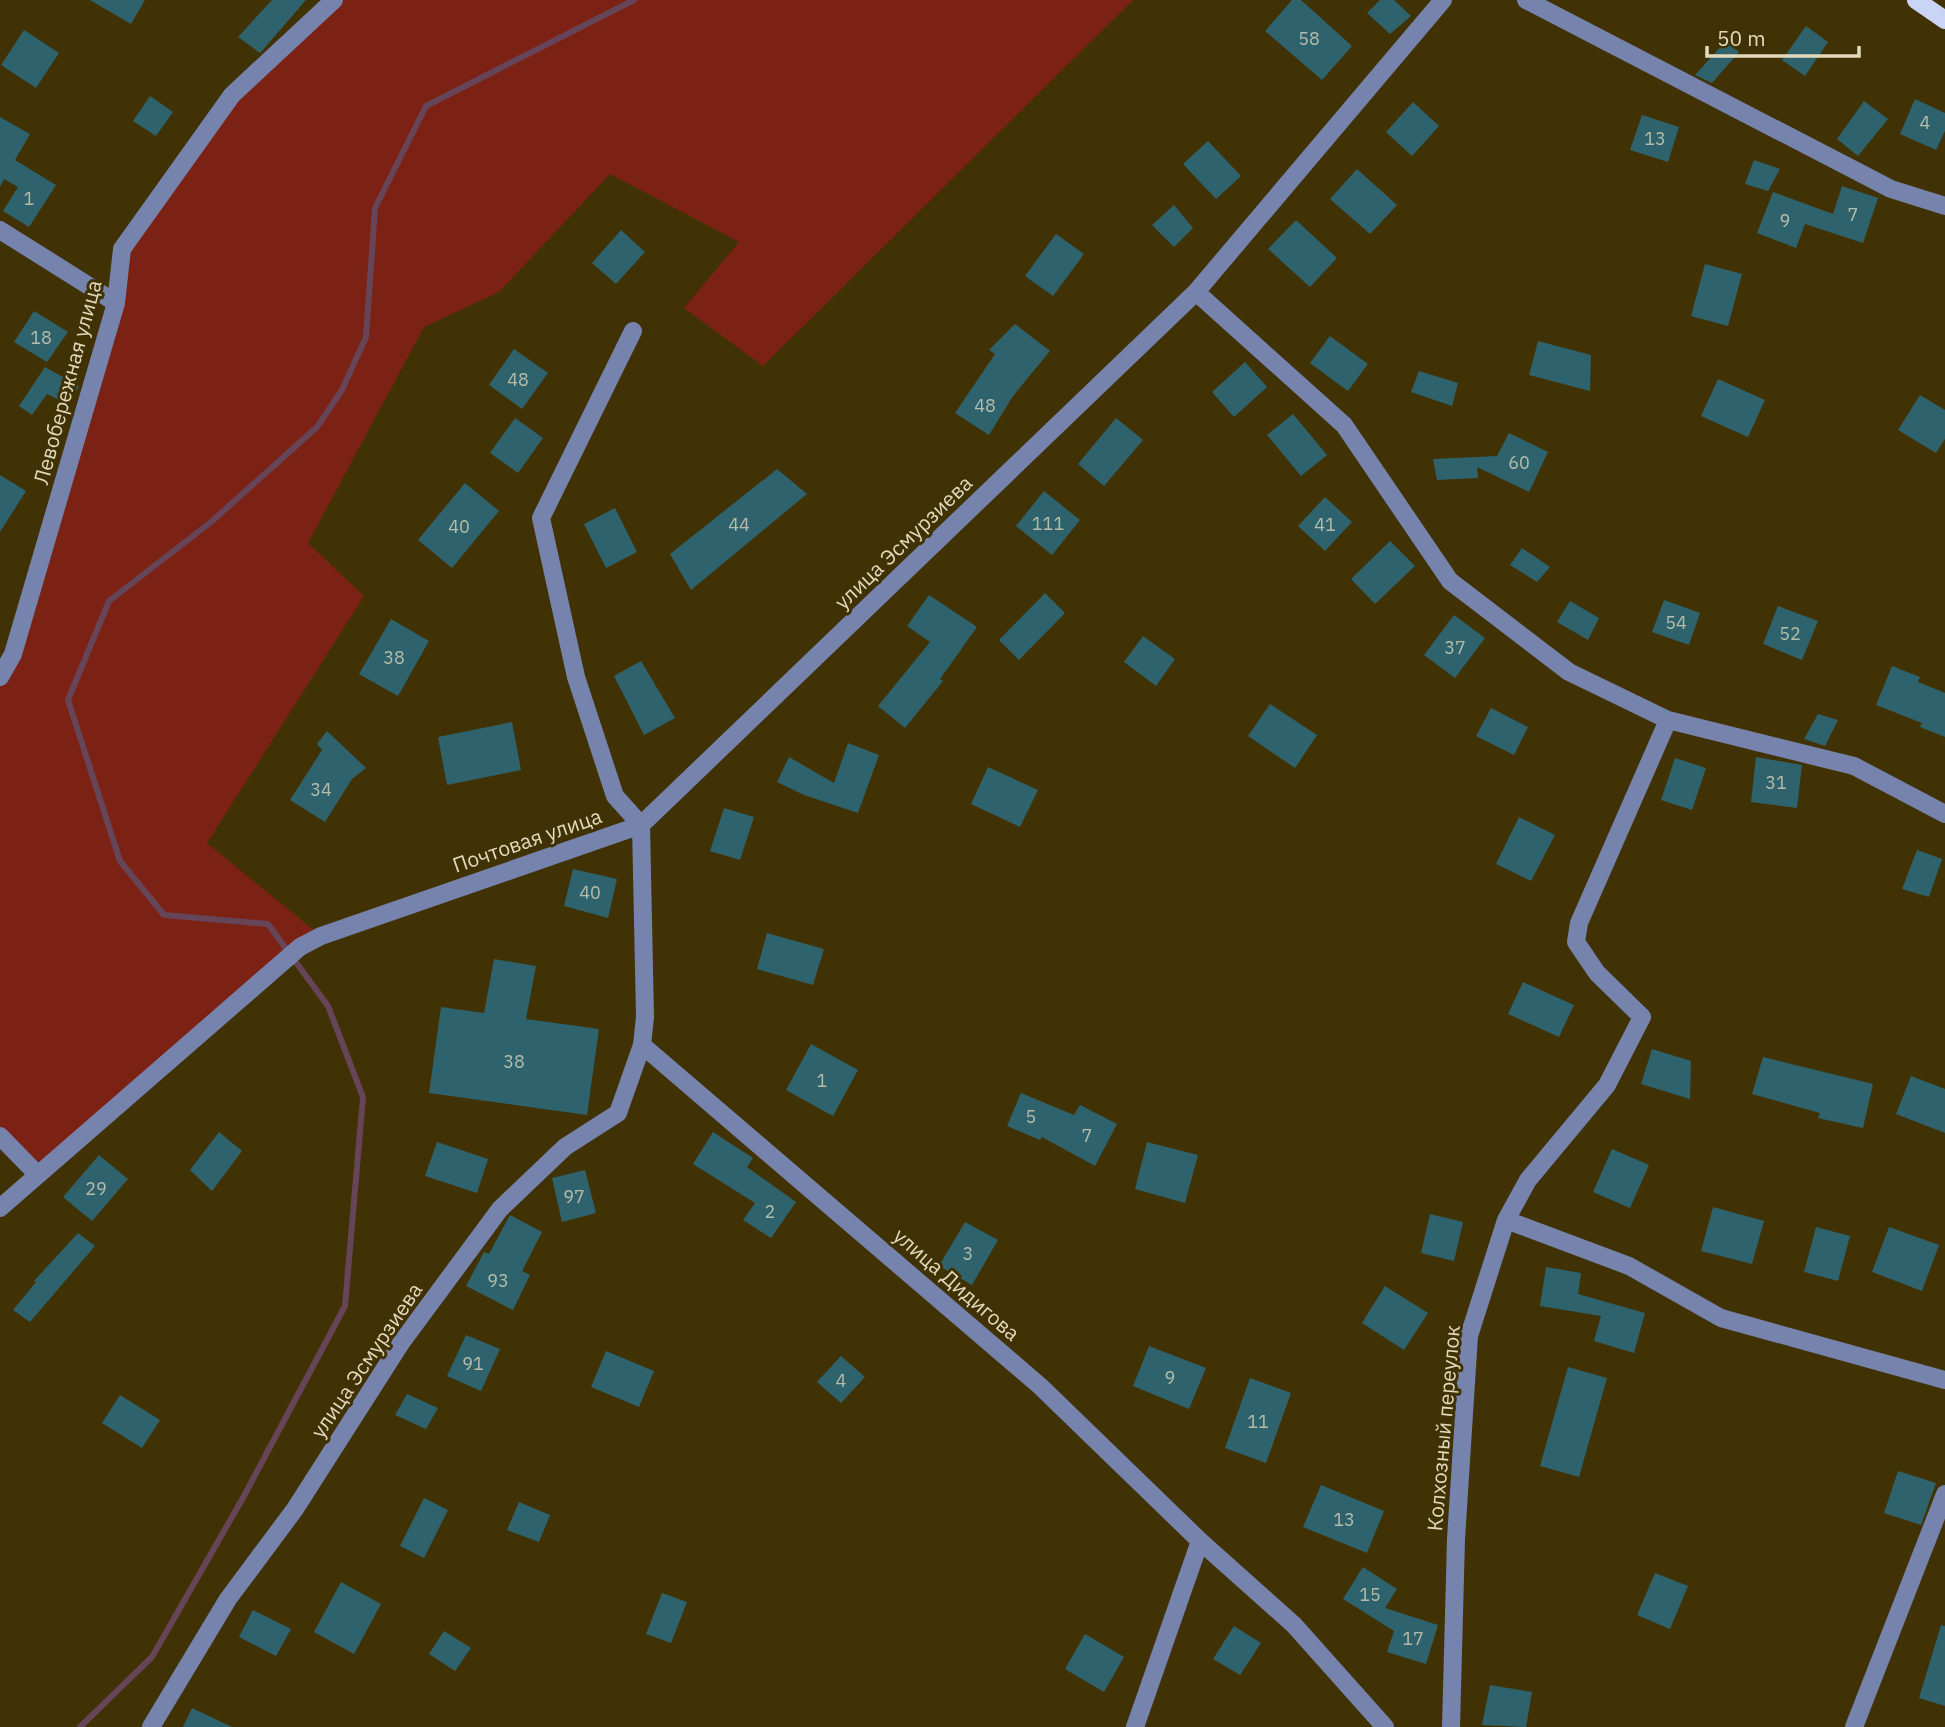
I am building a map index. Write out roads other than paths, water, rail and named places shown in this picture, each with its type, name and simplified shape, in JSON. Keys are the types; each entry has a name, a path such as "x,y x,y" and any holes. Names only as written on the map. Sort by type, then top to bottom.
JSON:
{"main road":[{"path":"1916,0 1945,20"}],"street":[{"name":"Левобережная улица","path":"0,677 13,654 116,303 122,249 232,95 334,0"},
{"name":"улица Эсмурзиева","path":"641,825 1196,292 1443,0"},
{"path":"1526,0 1891,189 1945,206"},
{"path":"0,230 116,303"},
{"path":"1196,292 1344,425 1450,581 1569,672 1668,720 1854,766 1945,814"},
{"name":"Почтовая улица","path":"0,1208 300,947 321,936 641,825 615,796 610,783 576,677 541,518 633,331"},
{"name":"Колхозный переулок","path":"1451,1727 1457,1539 1469,1336 1506,1220 1528,1180 1607,1085 1642,1017 1597,973 1576,943 1582,914 1668,720"},
{"path":"641,825 645,1017 642,1045"},
{"name":"улица Эсмурзиева","path":"151,1727 229,1599 295,1509 401,1343 500,1209 565,1147 618,1113 642,1045"},
{"name":"улица Дидигова","path":"642,1045 1040,1386 1200,1541 1294,1625 1385,1727"},
{"path":"0,1136 37,1174"},
{"path":"1506,1220 1629,1266 1721,1318 1945,1380"},
{"path":"1854,1727 1945,1494"},
{"path":"1135,1727 1200,1541"}],"waterway":[{"path":"80,1727 152,1657 244,1496 345,1306 363,1097 328,1006 268,924 164,915 120,861 68,700 109,601 211,522 317,427 342,390 366,337 375,208 426,106 634,0"}]}
